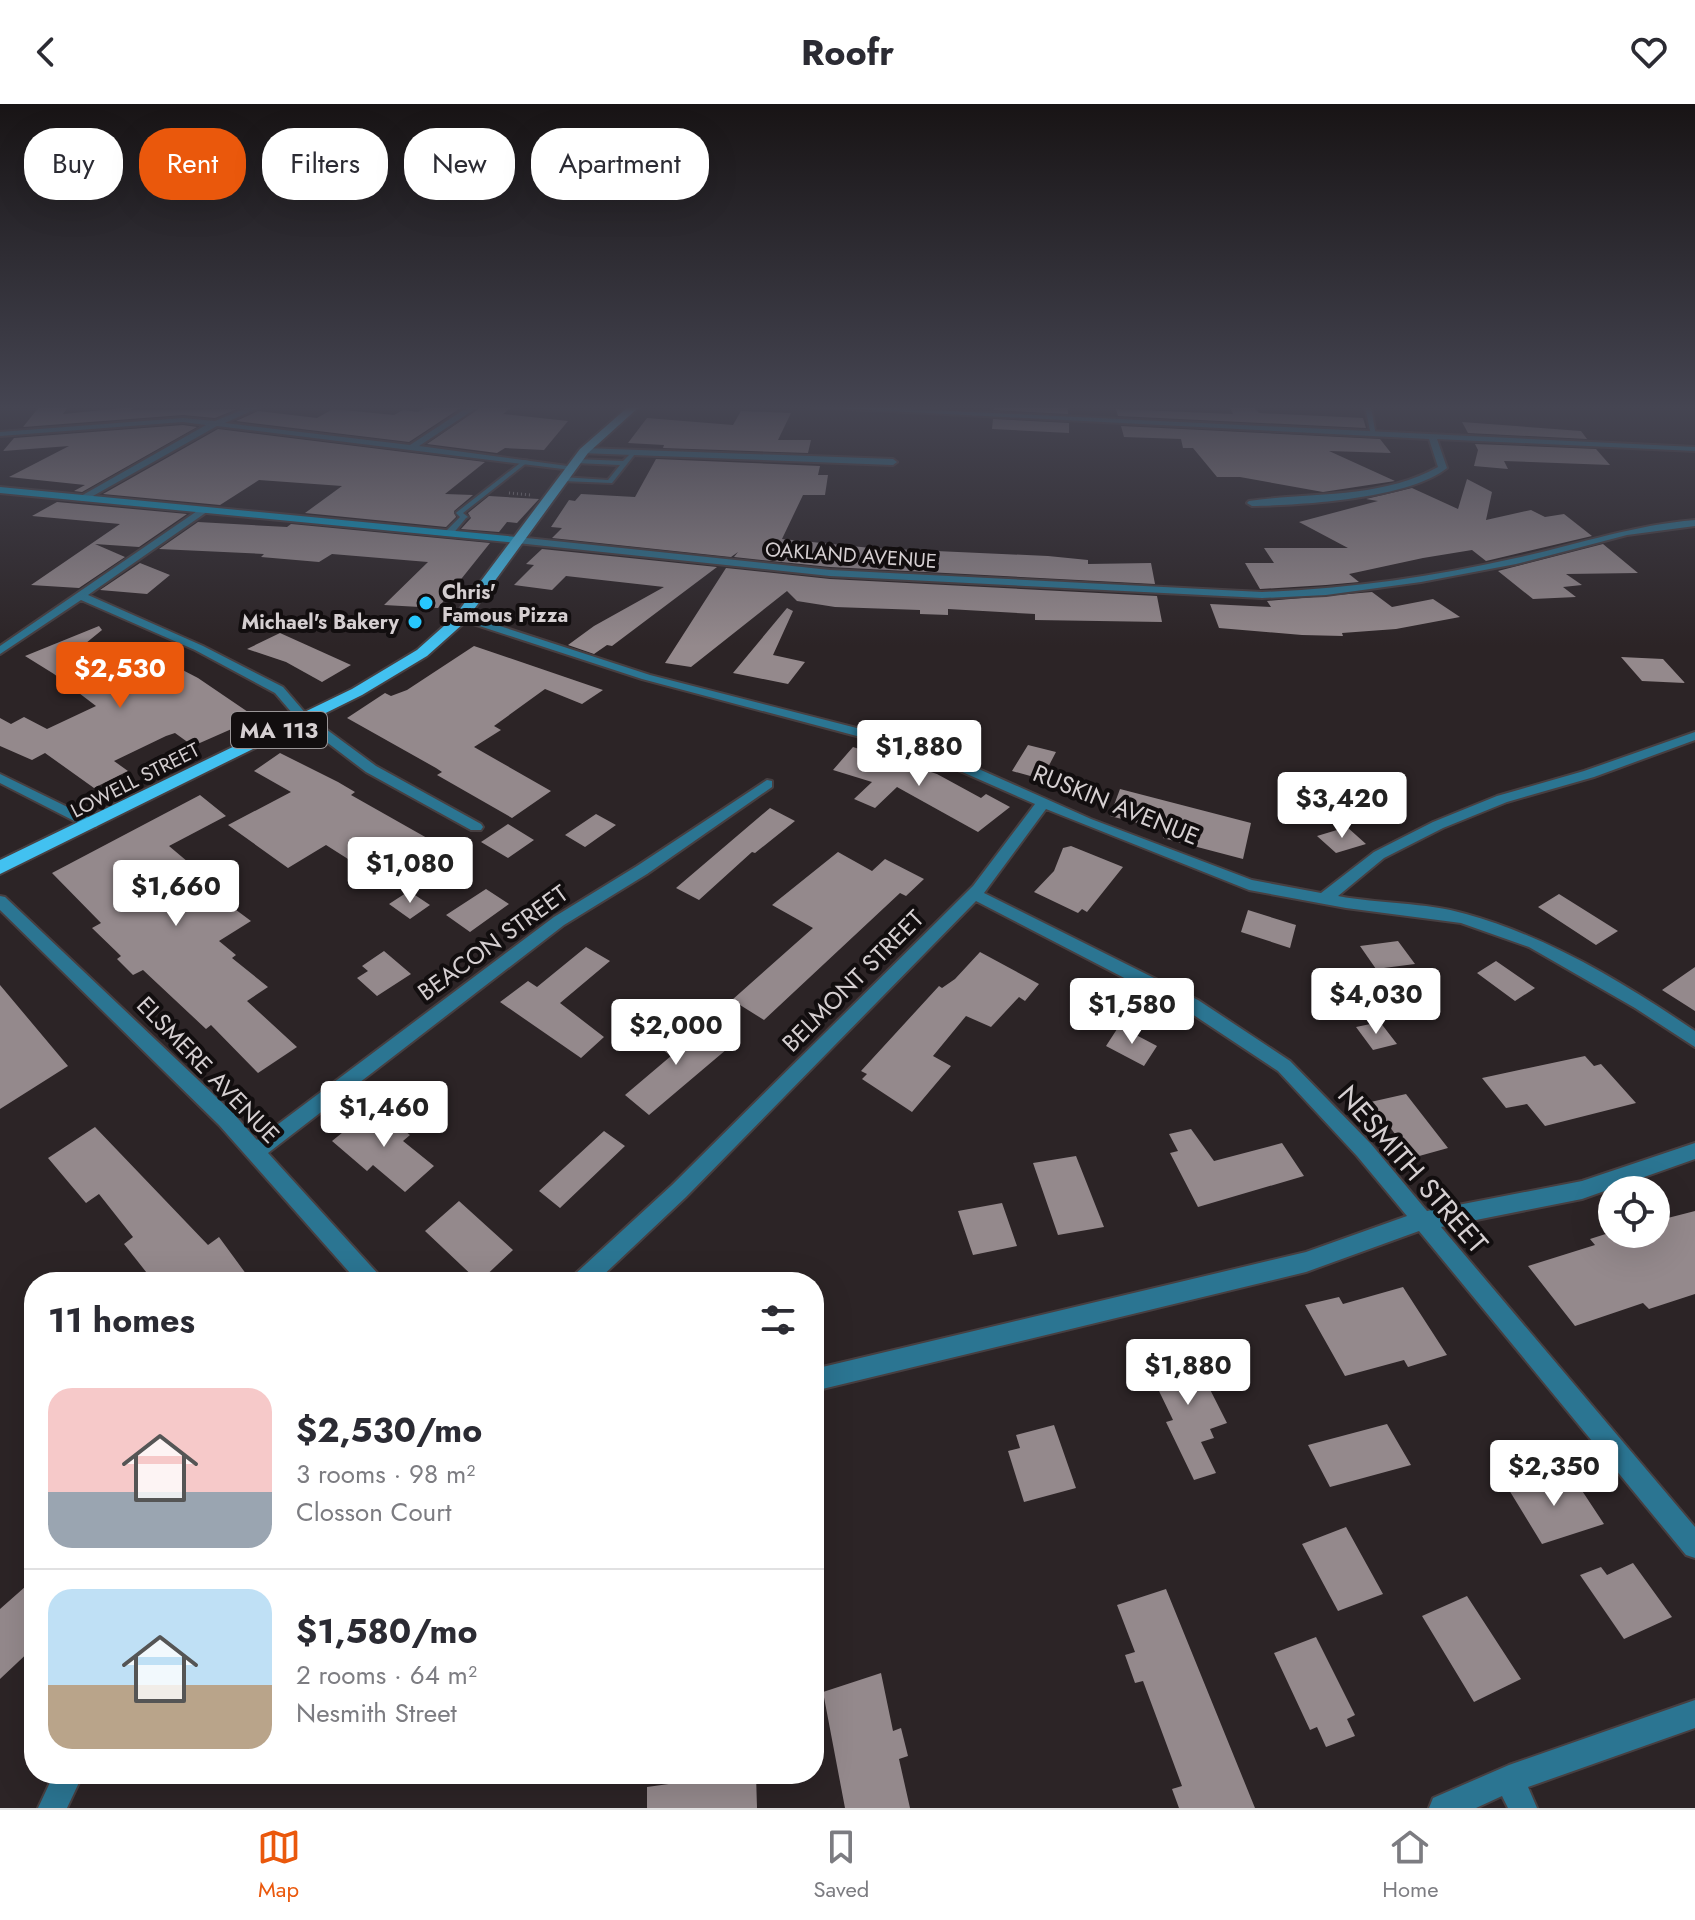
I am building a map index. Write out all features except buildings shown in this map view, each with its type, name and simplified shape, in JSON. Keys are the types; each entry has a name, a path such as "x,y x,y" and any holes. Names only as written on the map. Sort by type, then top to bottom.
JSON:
{"main road":[{"name":"LOWELL STREET","path":"0,868 303,718 422,653 462,617 556,487"}],"street":[{"path":"84,498 104,487"},
{"path":"1252,503 1302,503 1382,487"},
{"name":"OAKLAND AVENUE","path":"0,490 843,574 1262,595 1308,594 1399,583 1516,561 1656,527 1695,523"},
{"path":"0,651 206,509"},
{"path":"81,596 199,648 279,690 303,718 371,769 476,827"},
{"name":"RUSKIN AVENUE","path":"462,617 632,673 922,749 1043,803 1249,885 1462,918 1535,943 1641,1003 1695,1040"},
{"path":"1324,899 1379,855 1438,825 1502,799 1589,774 1695,736"},
{"path":"0,778 91,824"},
{"name":"BEACON STREET","path":"255,1152 559,921 642,870 767,784"},
{"name":"BELMONT STREET","path":"592,1272 679,1191 974,894 1043,803"},
{"name":"NESMITH STREET","path":"974,894 1192,1005 1284,1066 1424,1221 1695,1546"},
{"name":"ELSMERE AVENUE","path":"0,901 112,1007 255,1152 363,1272"},
{"path":"824,1378 1306,1262 1424,1221 1582,1190 1695,1151"},
{"path":"1443,1808 1509,1779 1695,1714"},
{"path":"1509,1779 1523,1808"},
{"path":"52,1808 64,1784"}],"lane":[{"path":"464,517 459,513 480,501 495,487"},
{"path":"449,533 473,512"}],"path":[{"path":"499,493 532,495"}],"place":[{"name":"Chris' Famous Pizza","path":"426,603"},
{"name":"Michael's Bakery","path":"415,622"}]}
